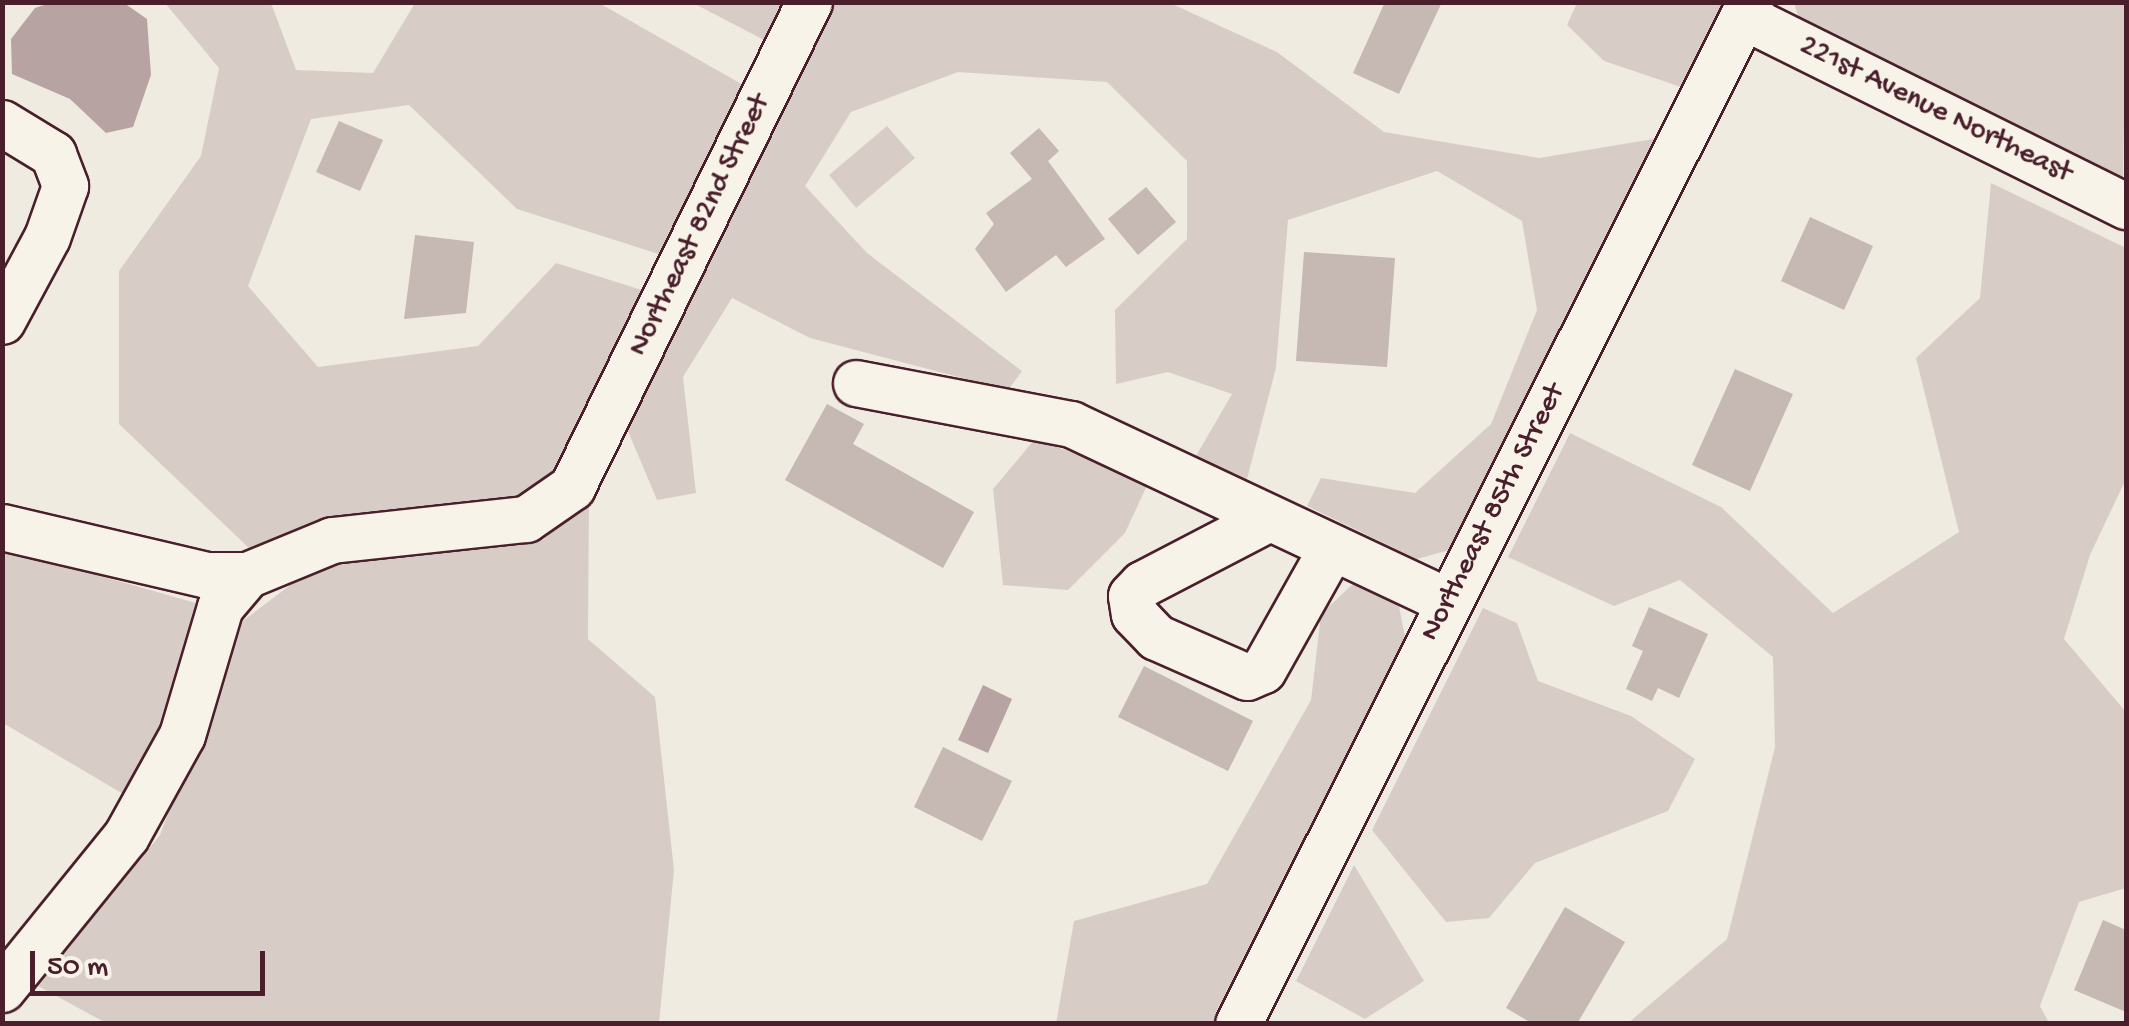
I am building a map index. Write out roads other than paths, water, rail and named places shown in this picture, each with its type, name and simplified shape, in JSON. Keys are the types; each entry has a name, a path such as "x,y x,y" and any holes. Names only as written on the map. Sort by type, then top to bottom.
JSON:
{"street":[{"name":"Northeast 82nd Street","path":"246,575 332,540 526,519 572,488 809,2"},
{"name":"221st Avenue Northeast","path":"1746,10 2126,206"},
{"name":"Northeast 85th Street","path":"1238,1024 1746,10"},
{"path":"2,123 53,154 65,186 47,237 2,321"},
{"path":"856,383 1071,424 1449,602"},
{"path":"1268,518 1142,584 1131,596 1134,614 1156,636 1247,676 1263,670 1332,548"},
{"path":"2,527 207,575 246,575"},
{"path":"2,989 126,836 182,735 220,607 246,575"}]}
